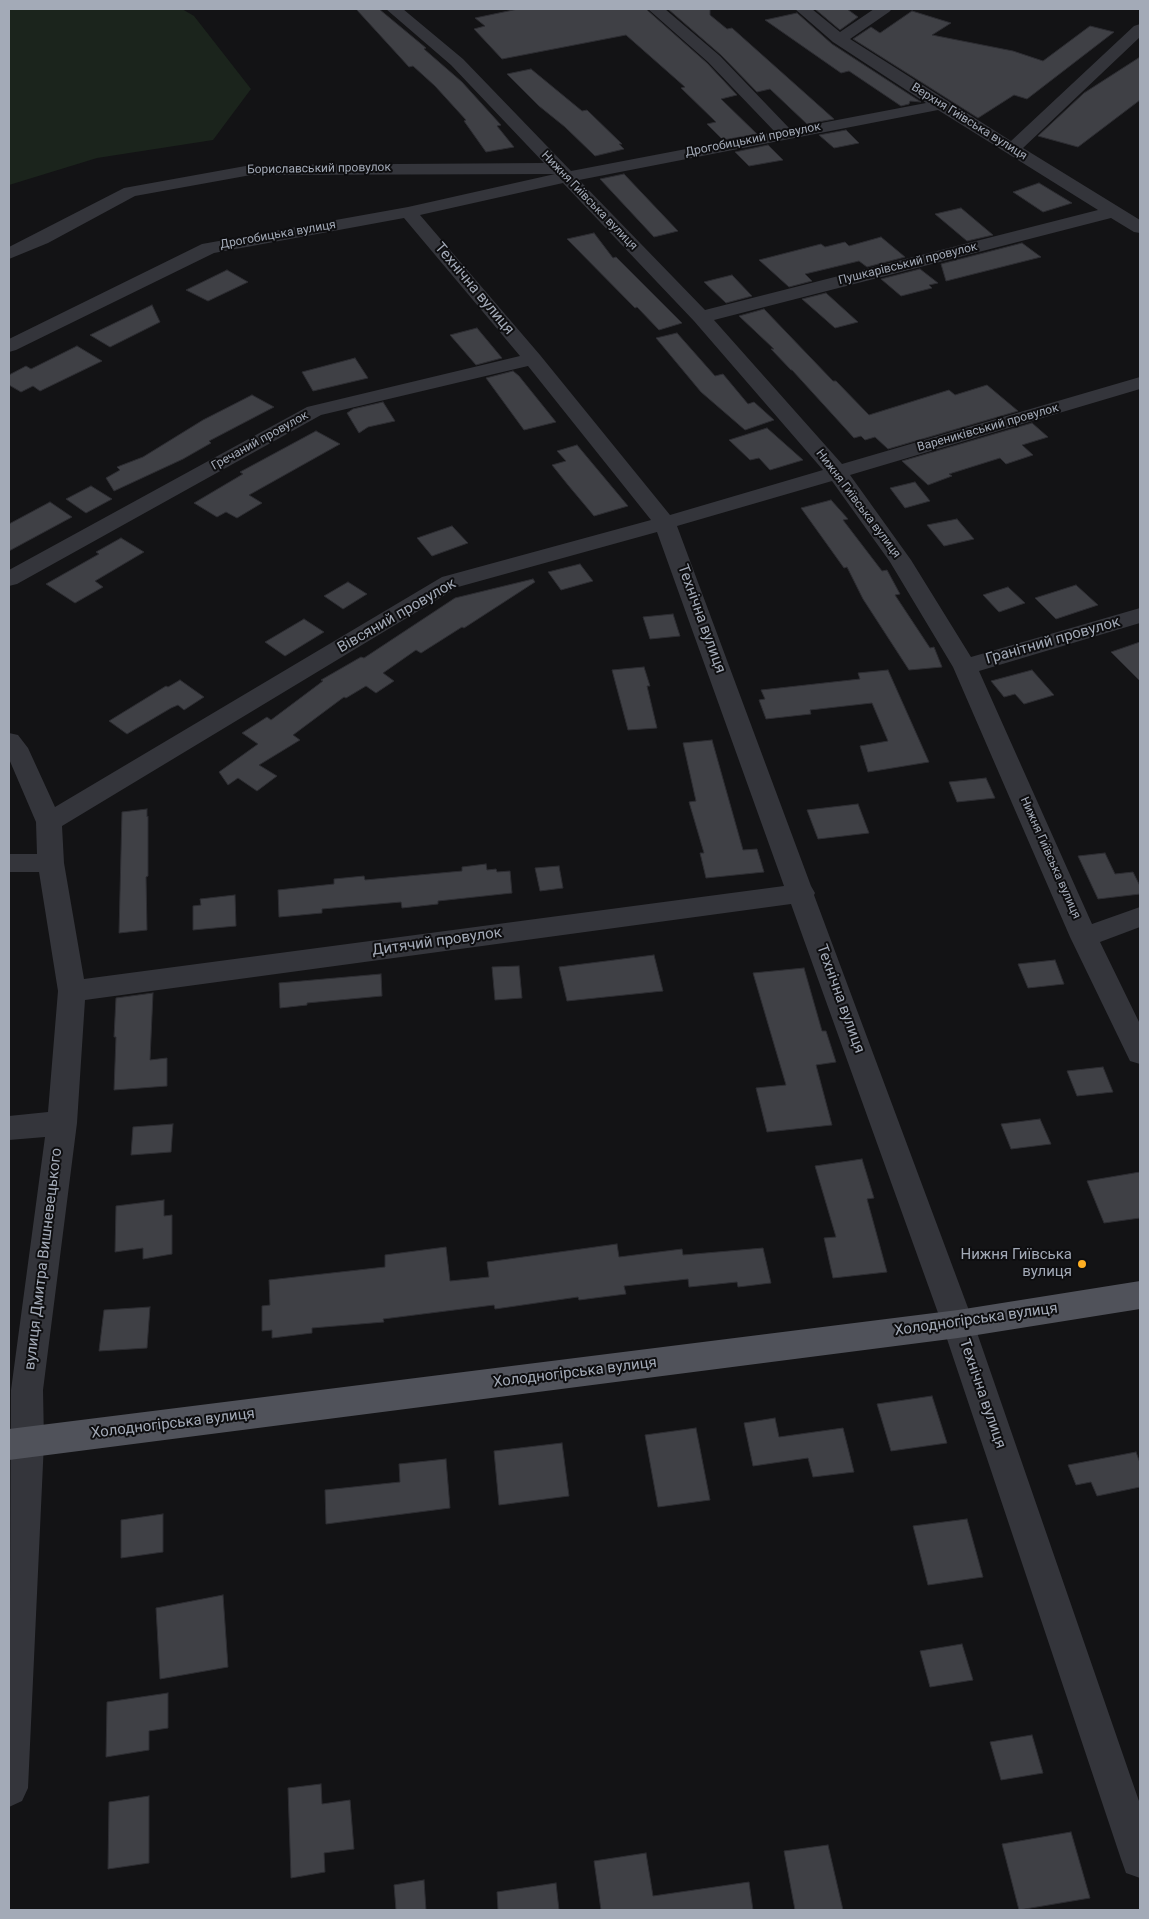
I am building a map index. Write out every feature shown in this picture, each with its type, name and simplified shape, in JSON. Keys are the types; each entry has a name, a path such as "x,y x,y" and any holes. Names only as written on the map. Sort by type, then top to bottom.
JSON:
{"main road":[{"name":"Холодногірська вулиця","path":"18,1443 958,1324 1140,1295"}],"street":[{"name":"Нижня Гиївська вулиця","path":"394,9 457,62 701,317 836,472 900,560 965,667 1084,937 1140,1053"},
{"path":"656,9 714,59 786,134"},
{"name":"Верхня Гиївська вулиця","path":"803,9 839,39 1012,150 1115,211 1140,228"},
{"path":"839,39 884,9"},
{"path":"1012,150 1140,29"},
{"name":"Дрогобицький провулок","path":"561,172 786,134 941,105"},
{"name":"Бориславський провулок","path":"9,254 42,240 130,192 251,170 561,172"},
{"name":"Дрогобицька вулиця","path":"9,346 209,248 408,212 561,172"},
{"name":"Пушкарівський провулок","path":"701,317 1115,211"},
{"name":"Технічна вулиця","path":"408,212 533,359 665,523 802,893 958,1324 1140,1860"},
{"name":"Гречаний провулок","path":"9,579 314,411 533,359"},
{"name":"Варениківський провулок","path":"836,472 1140,383"},
{"name":"Вівсяний провулок","path":"48,822 450,582 665,523 836,472"},
{"name":"Гранітний провулок","path":"965,667 1140,615"},
{"name":"вулиця Дмитра Вишневецького","path":"9,741 18,754 48,822 51,862 72,991 62,1123 27,1390 18,1443 9,1788"},
{"path":"9,863 51,862"},
{"name":"Дитячий провулок","path":"72,991 802,893"},
{"path":"1084,937 1140,917"},
{"path":"9,1128 62,1123"}],"shaded area":[{"path":"9,9 182,9 194,16 251,89 213,140 97,158 9,185"}],"building":[{"path":"356,9 379,9 426,48 424,49 462,82 501,125 497,126 514,147 486,152 464,121 466,120 435,86 413,66 409,67"},
{"path":"518,9 646,9 707,63 737,95 721,99 757,134 723,140 707,124 716,122 681,88 685,87 626,35 502,59 474,29 485,26 475,18"},
{"path":"668,9 710,9 710,15 727,29 732,28 834,119 807,124 770,89 757,92 721,55"},
{"path":"815,9 847,9 858,17 840,30"},
{"path":"912,11 951,23 932,35 1013,51 1043,61 1090,26 1114,32 1027,99 1014,95 978,118 853,39 871,27 880,33"},
{"path":"797,13 832,44 921,102 910,101 909,104 901,106 849,71 841,73 765,20"},
{"path":"1140,57 1140,100 1078,147 1038,136 1084,93"},
{"path":"531,69 582,111 587,110 622,144 619,144 624,149 595,156 565,127 539,106 507,74"},
{"path":"846,130 859,143 834,148 819,135"},
{"path":"768,145 783,160 749,166 735,152"},
{"path":"624,174 678,231 654,237 600,179"},
{"path":"1039,183 1072,203 1043,212 1013,192"},
{"path":"961,208 993,235 967,241 935,214"},
{"path":"594,233 613,258 616,257 682,323 659,330 567,239"},
{"path":"881,237 905,257 867,267 859,261 805,274 812,281 789,287 759,260 821,244 825,247 845,242 849,246"},
{"path":"1022,243 1041,257 946,281 941,264"},
{"path":"920,269 938,283 929,285 932,288 901,296 881,279"},
{"path":"227,270 248,282 208,301 186,290"},
{"path":"732,275 752,296 726,303 704,282"},
{"path":"826,293 858,322 835,328 802,299"},
{"path":"152,305 160,322 110,347 90,335"},
{"path":"764,309 833,381 836,381 869,415 949,390 955,395 987,385 1018,411 888,449 875,437 865,440 861,436 854,438 771,349 774,349 739,316"},
{"path":"477,328 502,358 476,365 450,335"},
{"path":"677,333 715,376 723,374 748,404 754,402 774,420 745,430 701,392 656,338"},
{"path":"77,346 102,361 40,391 33,386 21,392 9,385 9,375 26,366 31,369"},
{"path":"355,358 368,378 313,391 302,372"},
{"path":"513,371 556,422 524,430 486,378"},
{"path":"252,395 274,407 209,441 211,443 183,459 114,491 106,478 120,470 117,467 143,457 203,420"},
{"path":"383,402 395,421 368,427 359,433 347,413 353,409"},
{"path":"1032,423 1048,437 1022,445 1033,455 1006,464 1000,458 949,474 952,476 928,485 902,461"},
{"path":"767,428 803,460 770,470 759,458 750,460 729,440"},
{"path":"316,431 340,444 249,495 262,503 237,518 226,512 217,517 194,503 243,474 240,472"},
{"path":"577,445 628,506 594,516 568,485 552,465 566,461 557,451"},
{"path":"915,482 930,501 905,508 890,488"},
{"path":"91,486 112,499 86,513 66,499"},
{"path":"831,500 848,519 843,520 882,571 887,570 900,594 895,595 930,648 934,647 942,667 909,670 863,599 847,567 844,568 801,508"},
{"path":"50,502 72,517 9,551 9,524"},
{"path":"957,519 974,539 944,546 927,525"},
{"path":"452,526 468,543 432,556 417,538"},
{"path":"121,538 144,552 95,581 103,587 75,603 46,584 99,554 96,552"},
{"path":"580,564 593,581 561,590 548,572"},
{"path":"533,579 535,582 464,628 462,627 421,653 416,650 383,673 394,681 376,693 366,686 346,698 344,697 293,735 300,740 259,765 277,776 257,791 238,778 228,785 219,772 258,744 242,733 267,717 271,720 323,681 321,680 361,657 364,658 455,598"},
{"path":"348,582 367,594 343,609 324,596"},
{"path":"1076,585 1098,605 1056,619 1035,598"},
{"path":"1008,587 1025,603 999,612 983,595"},
{"path":"673,614 680,636 650,639 643,617"},
{"path":"304,619 324,632 285,656 265,642"},
{"path":"1140,642 1140,681 1111,652"},
{"path":"644,667 650,686 647,686 657,728 628,730 612,670"},
{"path":"888,670 929,762 868,772 860,746 888,741 872,703 810,710 811,714 766,719 759,700 765,699 761,690 860,679 858,673"},
{"path":"1032,670 1054,695 1024,704 1015,694 1004,697 991,681"},
{"path":"180,680 204,697 184,710 178,705 171,708 127,734 109,721 166,686 168,687"},
{"path":"712,740 743,850 757,849 764,872 706,878 700,853 704,853 689,802 696,801 683,743"},
{"path":"986,778 995,798 957,802 949,782"},
{"path":"858,804 869,833 818,839 807,810"},
{"path":"147,809 147,930 119,933 122,812"},
{"path":"1105,853 1115,874 1133,872 1140,886 1140,894 1098,899 1078,856"},
{"path":"486,864 487,870 496,869 497,872 510,871 512,893 438,901 438,904 402,908 401,902 322,909 322,913 279,917 278,890 334,884 334,879 364,876 365,880 462,871 462,867"},
{"path":"559,866 563,888 540,891 535,868"},
{"path":"235,895 236,926 193,930 193,906 201,905 200,899"},
{"path":"654,955 663,991 567,1001 559,967"},
{"path":"1055,960 1064,984 1028,988 1018,964"},
{"path":"519,966 522,998 495,1000 492,967"},
{"path":"804,968 822,1031 826,1031 836,1062 816,1065 832,1125 767,1132 756,1088 786,1085 753,973"},
{"path":"381,974 382,996 307,1003 307,1005 280,1008 279,983"},
{"path":"153,993 150,1060 167,1058 167,1086 114,1090 116,998"},
{"path":"1103,1067 1113,1092 1077,1096 1067,1071"},
{"path":"1040,1119 1051,1144 1011,1149 1001,1124"},
{"path":"173,1124 171,1152 131,1155 133,1127"},
{"path":"862,1159 874,1198 867,1199 887,1272 833,1278 824,1238 836,1237 815,1166"},
{"path":"1140,1172 1140,1218 1104,1223 1087,1181"},
{"path":"164,1200 164,1216 172,1215 172,1254 143,1259 143,1248 115,1252 116,1206"},
{"path":"617,1244 619,1257 682,1249 683,1255 763,1248 771,1283 738,1287 737,1282 689,1287 688,1279 624,1286 626,1294 579,1300 578,1297 495,1309 494,1305 383,1319 384,1322 312,1328 312,1333 272,1338 272,1330 262,1331 262,1306 270,1305 269,1280 385,1267 385,1255 446,1247 450,1281 489,1277 487,1262"},
{"path":"150,1307 147,1348 99,1351 104,1310"},
{"path":"932,1396 947,1443 891,1451 877,1404"},
{"path":"775,1418 779,1437 843,1428 854,1472 813,1477 808,1458 753,1466 744,1423"},
{"path":"696,1428 710,1500 658,1507 645,1435"},
{"path":"562,1443 569,1496 499,1505 494,1451"},
{"path":"1136,1452 1140,1463 1140,1487 1097,1496 1091,1482 1076,1485 1068,1465"},
{"path":"446,1459 450,1508 326,1524 325,1490 400,1482 399,1464"},
{"path":"163,1514 163,1552 121,1558 121,1520"},
{"path":"967,1519 983,1577 928,1585 913,1526"},
{"path":"223,1595 228,1667 160,1679 156,1608"},
{"path":"962,1644 973,1680 930,1687 920,1651"},
{"path":"168,1693 168,1728 149,1731 149,1750 106,1757 107,1702"},
{"path":"1032,1735 1043,1773 1001,1780 990,1742"},
{"path":"321,1784 322,1804 350,1800 354,1849 324,1853 325,1872 291,1878 288,1788"},
{"path":"149,1796 149,1863 108,1869 109,1802"},
{"path":"1071,1832 1090,1898 1019,1910 1002,1844"},
{"path":"828,1845 843,1910 795,1910 784,1851"},
{"path":"646,1853 653,1896 749,1882 753,1910 601,1910 594,1861"},
{"path":"424,1880 426,1910 396,1910 394,1885"},
{"path":"556,1883 559,1910 498,1910 497,1892"}],"place":[{"name":"Нижня Гиївська вулиця","path":"1082,1264"}]}
